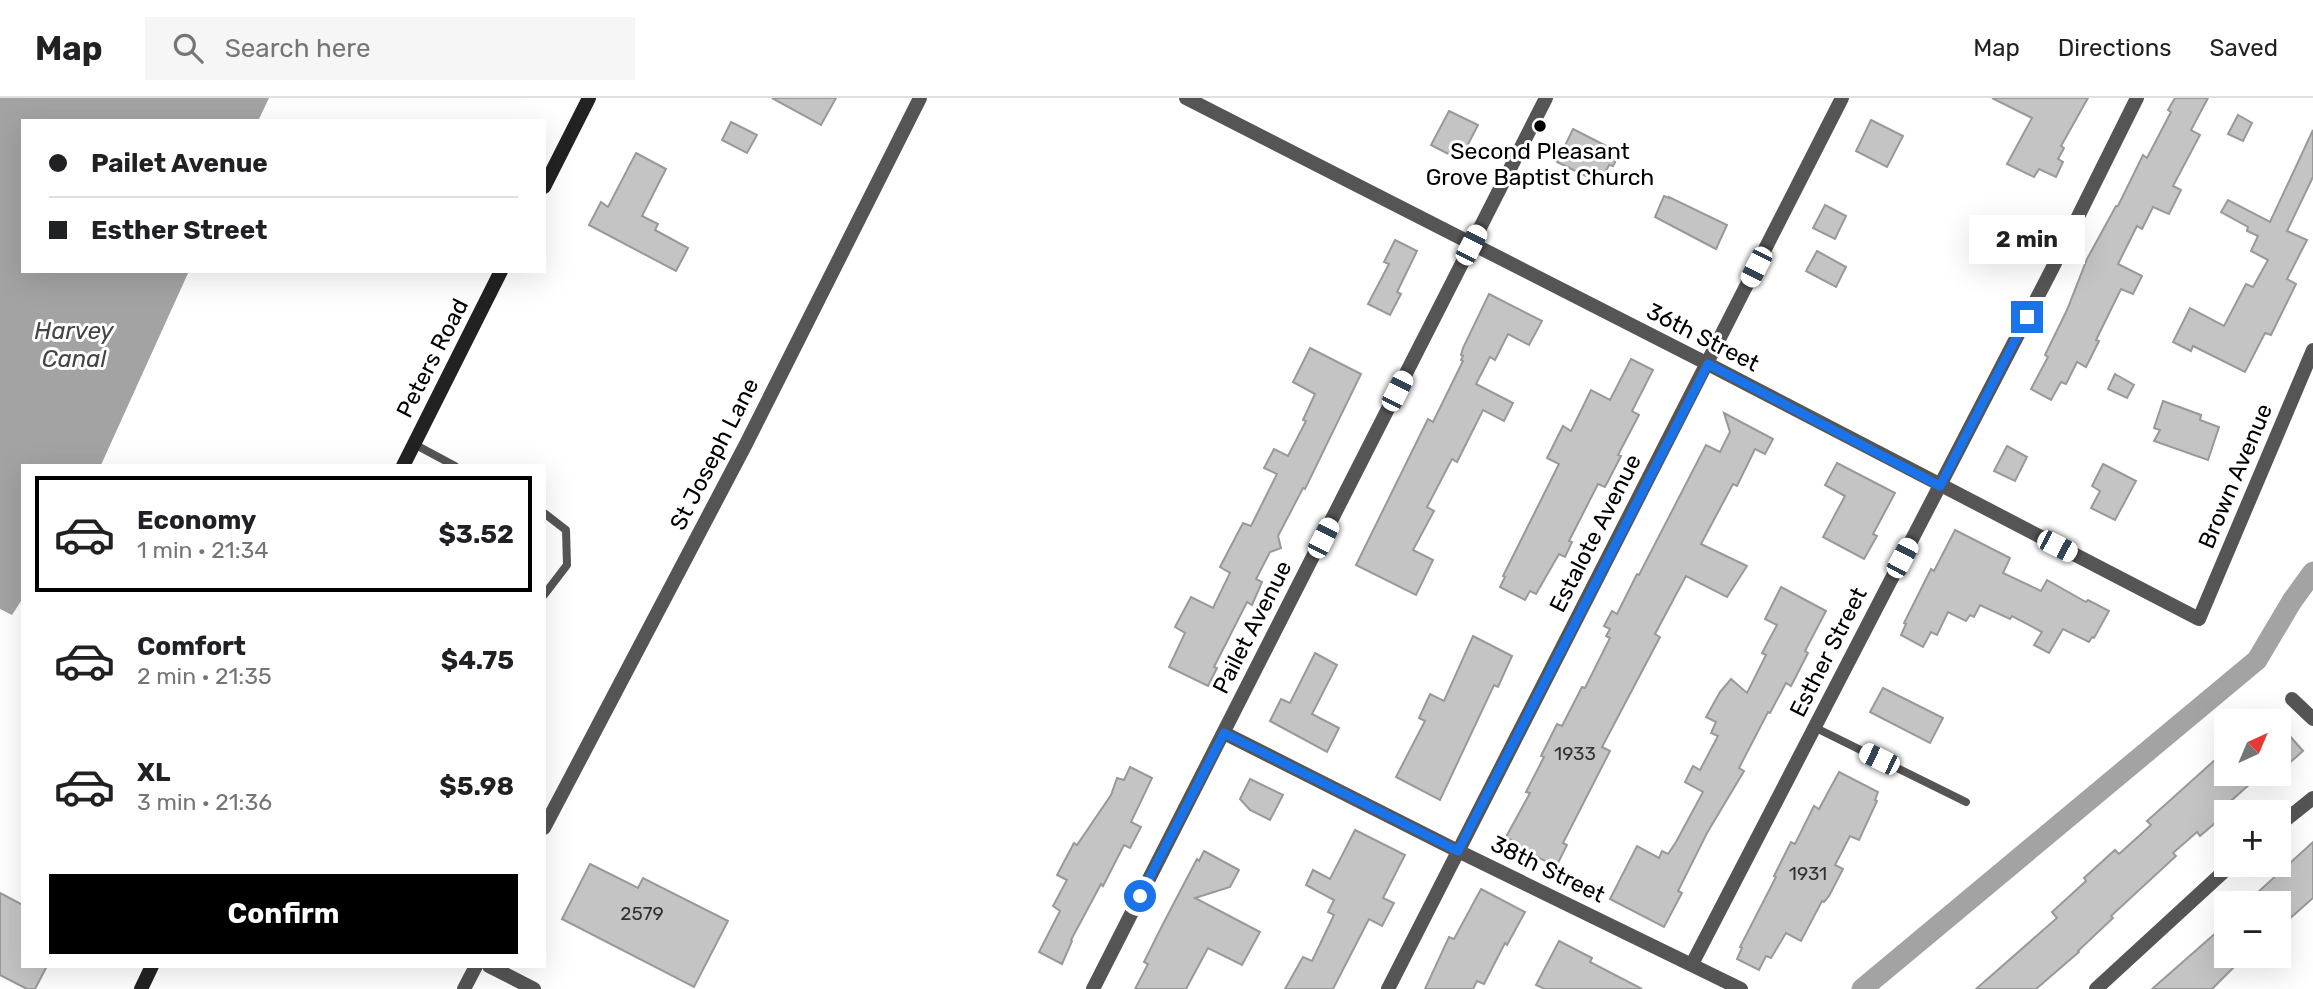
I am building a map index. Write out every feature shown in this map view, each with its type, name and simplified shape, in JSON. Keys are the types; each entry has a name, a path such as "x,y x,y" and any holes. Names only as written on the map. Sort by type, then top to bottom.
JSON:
{"main road":[{"path":"546,183 589,98"},
{"name":"Peters Road","path":"404,464 500,273"},
{"path":"141,989 151,968"}],"street":[{"name":"St Joseph Lane","path":"546,824 746,444 920,98"},
{"name":"36th Street","path":"1186,98 1708,364 2199,619"},
{"name":"Pailet Avenue","path":"1093,989 1546,98"},
{"name":"Estalote Avenue","path":"1388,989 1842,98"},
{"name":"Esther Street","path":"1692,964 2052,269 2137,98"},
{"name":"Brown Avenue","path":"2199,619 2313,350"},
{"path":"2292,699 2313,719"},
{"name":"38th Street","path":"1224,733 1741,989"},
{"path":"2291,816 2313,798"},
{"path":"2096,989 2218,877"},
{"path":"464,989 475,968"},
{"path":"493,968 534,989"}],"lane":[{"path":"414,443 451,464"},
{"path":"546,515 566,530 567,565 546,593"},
{"path":"1814,727 1966,802"}],"water":[{"name":"Harvey Canal","path":"0,98 269,98 259,119 21,119 21,273 188,273 101,464 21,464 21,601 12,615 0,609"}],"building":[{"path":"772,98 836,98 821,125"},
{"path":"1992,98 2088,98 2061,146 2064,148 2058,159 2063,162 2056,177 2039,169 2034,177 2007,164 2032,118"},
{"path":"2175,98 2208,98 2191,130 2200,135 2173,186 2181,190 2169,214 2153,207 2142,229 2137,226 2118,264 2142,276 2133,294 2121,289 2086,367 2077,362 2066,384 2061,382 2051,400 2031,389 2048,357 2045,355 2067,310 2087,259 2118,206 2143,155 2147,158 2171,112 2168,110"},
{"path":"1449,111 1478,125 1460,160 1431,145"},
{"path":"2238,115 2252,123 2243,141 2228,134"},
{"path":"1871,120 1903,136 1887,167 1856,151"},
{"path":"731,122 757,135 747,153 722,140"},
{"path":"1573,129 1620,153 1613,166 1609,165 1600,183 1557,162"},
{"path":"2313,130 2313,177 2287,231 2307,240 2287,279 2296,284 2271,335 2265,333 2245,372 2193,346 2191,351 2173,342 2190,308 2224,326 2246,284 2253,287 2268,260 2251,251 2258,236 2247,231 2248,227 2221,212 2228,200 2270,222"},
{"path":"636,153 666,169 642,216 658,224 655,230 688,248 676,271 589,225 601,202 608,207"},
{"path":"1664,196 1727,225 1716,249 1655,217"},
{"path":"1825,205 1846,216 1835,239 1813,228"},
{"path":"1395,240 1417,251 1397,292 1401,294 1390,315 1368,304 1389,264 1384,262"},
{"path":"1817,251 1846,267 1836,287 1806,271"},
{"path":"1489,294 1542,321 1529,345 1508,334 1495,360 1490,357 1476,384 1513,403 1504,421 1483,410 1457,462 1452,459 1427,507 1434,511 1413,550 1433,560 1416,595 1356,565 1428,419 1433,422 1463,361 1463,348"},
{"path":"1310,348 1361,374 1305,489 1303,488 1278,536 1281,548 1270,552 1256,579 1262,582 1252,605 1247,602 1214,667 1217,668 1208,686 1169,667 1185,633 1175,627 1191,597 1213,608 1230,573 1220,567 1243,523 1251,526 1277,474 1264,468 1274,449 1288,456 1306,421 1303,420 1315,394 1293,382"},
{"path":"1631,359 1653,370 1632,411 1639,415 1618,455 1621,456 1605,487 1598,484 1569,541 1572,542 1565,557 1559,554 1536,594 1530,591 1525,600 1500,587 1559,464 1547,458 1563,426 1571,431 1591,390 1610,400"},
{"path":"2115,374 2134,385 2127,398 2108,389"},
{"path":"2163,401 2201,415 2200,420 2219,427 2208,460 2154,441 2160,430 2154,428"},
{"path":"1724,413 1773,439 1765,454 1755,449 1737,486 1733,484 1701,544 1747,566 1727,597 1686,576 1655,634 1660,637 1602,747 1610,751 1563,843 1567,845 1556,867 1510,842 1506,837 1530,793 1526,792 1557,724 1562,726 1610,638 1606,636 1610,629 1604,626 1612,611 1617,614 1706,445 1720,452 1730,432"},
{"path":"2007,446 2027,457 2015,481 1994,471"},
{"path":"1837,463 1895,493 1873,534 1877,536 1864,559 1823,537 1845,496 1825,485"},
{"path":"2103,464 2136,481 2115,520 2091,508 2100,491 2092,486"},
{"path":"1955,530 2010,558 2003,573 2041,591 2047,580 2086,602 2088,600 2109,611 2094,638 2089,642 2063,629 2049,653 2034,645 2042,632 2012,616 2010,619 1980,605 1974,617 1970,615 1966,621 1948,612 1937,635 1931,632 1923,647 1901,635 1906,624 1904,623 1931,569 1934,571"},
{"path":"1781,587 1826,611 1805,651 1808,653 1791,686 1786,683 1739,768 1744,771 1707,833 1678,891 1682,893 1664,927 1610,899 1637,846 1659,858 1662,851 1668,854 1676,842 1703,792 1685,782 1693,766 1700,770 1718,736 1711,733 1716,722 1706,717 1731,679 1747,693 1766,655 1762,653 1777,625 1765,619"},
{"path":"1473,636 1512,656 1498,687 1494,685 1440,800 1396,777 1425,721 1419,718 1430,694 1444,701"},
{"path":"1315,653 1337,665 1312,714 1339,728 1327,752 1270,721 1281,699 1290,703"},
{"path":"1883,688 1943,718 1930,743 1870,712"},
{"path":"2291,737 2303,751 2291,762"},
{"path":"2214,761 2214,786 2248,786 2232,800 2214,800 2214,824 2200,836 2197,832 2173,853 2176,856 2111,916 2113,918 2079,952 2036,989 1976,989 2057,918 2052,912 2115,850 2119,854 2151,825 2147,821"},
{"path":"1130,767 1152,778 1131,822 1141,827 1130,848 1124,845 1103,886 1101,884 1071,940 1062,964 1039,952 1060,911 1053,906 1067,880 1057,875 1074,843 1077,845 1111,795 1117,778 1124,780"},
{"path":"1839,772 1878,792 1877,801 1859,840 1850,836 1835,865 1843,869 1801,941 1786,933 1771,958 1766,956 1759,970 1737,959 1742,948 1740,947 1791,842 1795,844 1814,806 1819,809"},
{"path":"1250,779 1283,795 1270,820 1250,810 1240,799"},
{"path":"1355,830 1405,855 1383,898 1394,903 1382,926 1369,919 1333,989 1285,989 1303,957 1312,961 1334,915 1328,912 1334,900 1306,885 1313,870 1330,879"},
{"path":"2313,842 2313,898 2291,917 2291,891 2259,891 2275,877 2291,877 2291,862"},
{"path":"1204,851 1239,870 1230,887 1195,898 1260,932 1242,965 1208,948 1186,989 1135,989 1148,964 1144,962 1197,859 1199,861"},
{"path":"590,864 638,888 643,878 728,921 694,987 562,919"},
{"path":"1481,889 1525,912 1507,945 1505,943 1484,984 1477,981 1473,989 1425,989 1449,937 1454,939"},
{"path":"0,893 21,904 21,968 46,968 35,989 27,989 0,975"},
{"path":"2214,935 2214,968 2233,968 2212,989 2152,989"},
{"path":"1559,941 1592,958 1590,962 1642,989 1545,989 1536,985"}],"waterway":[{"path":"1862,989 2257,660 2292,601 2313,572"}],"place":[{"name":"Second Pleasant Grove Baptist Church","path":"1540,126"}],"route":[{"path":"1140,896 1224,733 1458,851 1708,364 1940,486 2027,317"}]}
